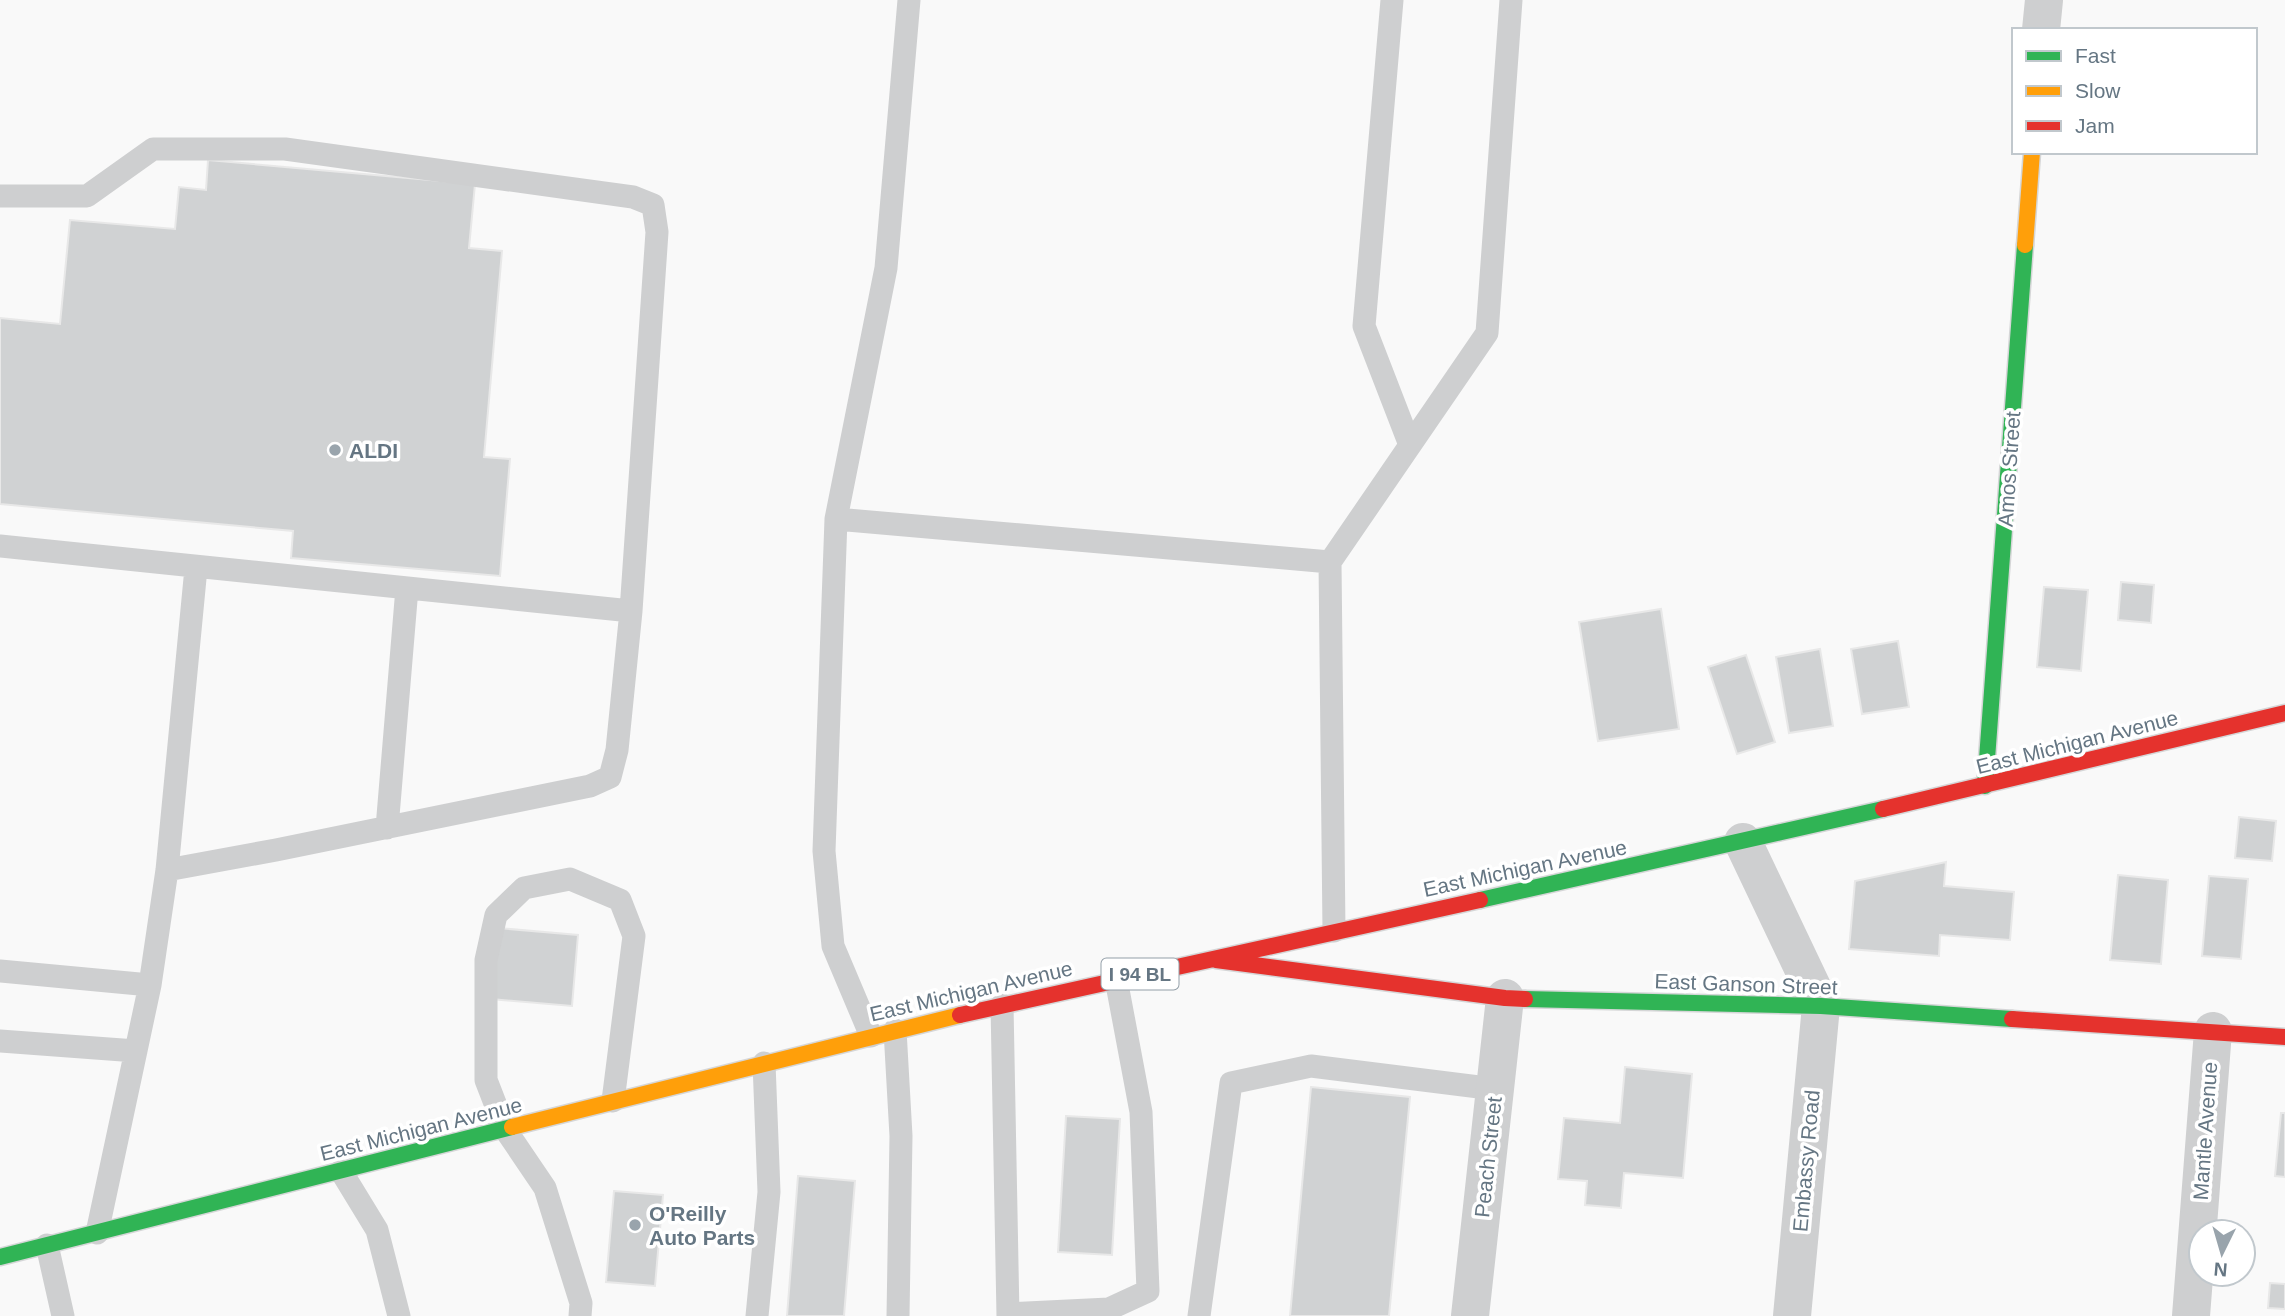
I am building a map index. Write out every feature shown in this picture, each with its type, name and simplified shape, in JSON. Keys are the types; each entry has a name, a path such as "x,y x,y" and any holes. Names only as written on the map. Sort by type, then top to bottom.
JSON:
{"main road":[{"name":"Amos Street","path":"1985,786 2032,154"},
{"name":"East Michigan Avenue","path":"0,1257 895,1030 1743,842 2285,713"},
{"name":"East Ganson Street","path":"1207,959 1505,998 1821,1006 2285,1037"}],"street":[{"path":"2042,28 2044,0"},
{"path":"1743,842 1821,1006"},
{"name":"Peach Street","path":"1471,1316 1505,998"},
{"name":"Embassy Road","path":"1792,1316 1821,1006"},
{"name":"Mantle Avenue","path":"2191,1316 2213,1031"}],"lane":[{"path":"871,1036 833,946 824,851 836,519 886,268 909,0"},
{"path":"1392,0 1364,326 1410,445"},
{"path":"1334,931 1330,562 1487,333 1511,0"},
{"path":"0,196 87,195 153,149 285,149 633,197 653,205 657,232 631,611 617,750 610,777 590,786 167,870"},
{"path":"836,519 1330,562"},
{"path":"0,546 631,611"},
{"path":"97,1233 150,985 167,870 196,568"},
{"path":"387,828 407,588"},
{"path":"580,1316 581,1303 545,1188 505,1129 486,1080 486,960 496,915 524,888 570,879 620,900 634,936 613,1101"},
{"path":"0,971 150,985"},
{"path":"1002,1005 1008,1315 1109,1309 1148,1291 1141,1112 1116,979"},
{"path":"895,1030 901,1136 898,1316"},
{"path":"0,1041 136,1051"},
{"path":"757,1316 769,1192 764,1063"},
{"path":"1199,1316 1231,1083 1311,1066 1495,1089"},
{"path":"341,1171 377,1230 399,1316"},
{"path":"47,1245 63,1316"}],"building":[{"path":"208,160 475,184 469,248 502,251 484,457 510,459 500,576 291,558 293,531 0,504 0,318 60,324 70,220 175,229 179,187 206,190"},
{"path":"2121,582 2154,585 2151,623 2118,620"},
{"path":"2044,587 2088,590 2081,671 2037,667"},
{"path":"1661,609 1679,729 1598,741 1579,622"},
{"path":"1898,641 1909,707 1862,714 1851,649"},
{"path":"1820,649 1833,726 1789,733 1776,657"},
{"path":"1746,655 1775,742 1737,754 1708,667"},
{"path":"2239,817 2276,821 2272,861 2235,858"},
{"path":"1946,862 1944,886 2014,892 2010,940 1940,935 1939,956 1849,949 1855,881"},
{"path":"2118,875 2168,880 2161,964 2110,960"},
{"path":"2209,876 2248,879 2241,959 2202,956"},
{"path":"498,928 578,935 572,1006 491,999"},
{"path":"1625,1067 1692,1074 1683,1178 1624,1173 1621,1208 1585,1205 1587,1181 1558,1179 1564,1118 1620,1123"},
{"path":"1311,1087 1410,1097 1389,1316 1290,1316"},
{"path":"2281,1113 2285,1113 2285,1177 2275,1176"},
{"path":"1066,1116 1120,1119 1112,1255 1058,1252"},
{"path":"798,1176 855,1181 844,1316 787,1316"},
{"path":"614,1191 663,1195 655,1286 606,1282"},
{"path":"2270,1283 2285,1284 2285,1309 2268,1308"}],"traffic: fast":[{"path":"1985,786 2025,245"},
{"path":"1480,900 1883,809"},
{"path":"1525,999 1821,1006 2012,1019"},
{"path":"0,1257 512,1127"}],"traffic: slow":[{"path":"2025,245 2032,154"},
{"path":"512,1127 960,1015"}],"traffic: jam":[{"path":"1883,809 2285,713"},
{"path":"960,1015 1480,900"},
{"path":"1216,960 1525,999"},
{"path":"2012,1019 2285,1037"}],"place":[{"name":"ALDI","path":"335,450"},
{"name":"O'Reilly Auto Parts","path":"635,1225"}]}
